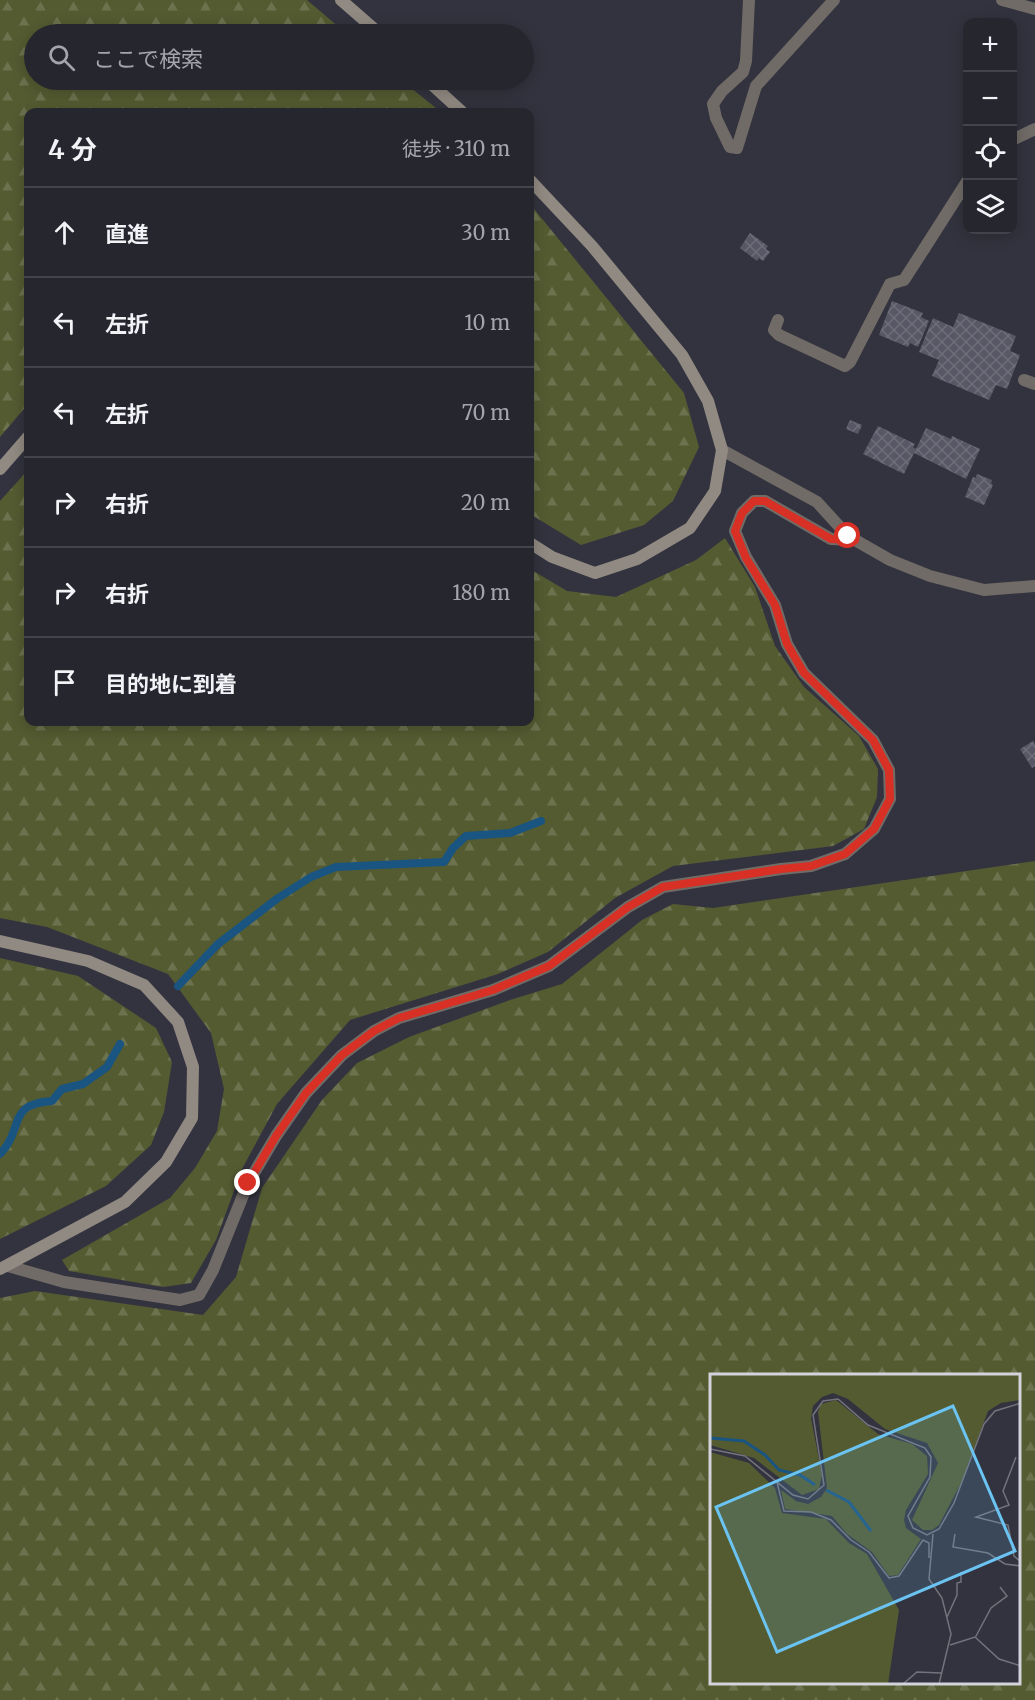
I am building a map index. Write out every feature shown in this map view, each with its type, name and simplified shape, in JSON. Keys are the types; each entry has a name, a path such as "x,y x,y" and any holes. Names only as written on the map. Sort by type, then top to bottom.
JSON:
{"street":[{"path":"341,0 369,24"},
{"path":"749,0 746,61 743,72 722,91 713,104 716,118 730,147 737,148 756,86 834,0"},
{"path":"1002,0 1035,9"},
{"path":"438,90 458,108"},
{"path":"1017,138 1035,129"},
{"path":"534,184 592,246 682,355 708,401 722,450 715,491 690,528 637,559 595,573 552,557 534,546"},
{"path":"778,320 774,330 779,336 845,366 850,362 890,284 904,280 963,188"},
{"path":"0,469 24,442"},
{"path":"722,450 817,502 848,536 890,560 930,576 984,590 1035,586"},
{"path":"4,1267 64,1282 180,1300 199,1295 213,1270 248,1183 276,1136 306,1093 342,1055 374,1031 399,1018 493,990 549,966 628,907 663,887 811,866 845,854 874,829 890,799 889,770 873,740 804,673 787,644 775,605 746,558 735,531 742,513 754,501 765,501 831,539 855,540"},
{"path":"0,941 88,961 144,985 178,1022 193,1067 192,1118 166,1162 125,1202 4,1267"}],"green space":[{"path":"0,0 307,0 335,24 24,24 24,90 414,90 436,108 24,108 24,409 0,437"},
{"path":"534,209 684,393 699,447 673,501 644,525 581,545 534,516"},
{"path":"24,474 24,726 534,726 534,571 567,591 616,597 696,560 725,538 755,587 775,646 804,687 859,736 878,769 877,797 864,829 833,846 673,866 615,898 548,952 498,974 350,1020 277,1104 242,1169 216,1240 191,1283 163,1287 69,1271 62,1260 170,1198 195,1168 217,1131 224,1089 211,1033 168,974 47,927 0,918 0,501"},
{"path":"1035,861 1035,1700 0,1700 0,1298 35,1291 203,1315 236,1277 262,1188 322,1100 357,1063 409,1037 510,1000 562,984 642,920 673,904 713,908"},
{"path":"0,958 78,976 156,1028 172,1062 164,1112 151,1145 106,1186 0,1239"}],"building":[{"path":"750,233 768,246 766,249 770,252 763,261 759,258 757,261 740,248"},
{"path":"892,301 923,313 921,317 929,321 918,347 910,343 908,347 879,335"},
{"path":"959,313 1016,336 1010,351 1020,355 1007,389 996,385 989,400 932,376 939,360 919,352 933,318 953,327"},
{"path":"850,420 862,425 858,434 846,429"},
{"path":"878,426 915,444 913,447 916,449 926,428 951,439 952,436 980,449 966,479 914,453 904,474 863,454"},
{"path":"977,474 992,480 993,485 984,505 965,497 973,477 976,478"},
{"path":"1033,741 1035,766 1032,768 1020,749"}],"waterway":[{"path":"178,986 218,944 278,898 311,877 336,867 444,862 453,848 466,836 510,833 541,821"},
{"path":"0,1154 8,1144 22,1112 38,1103 52,1101 62,1089 83,1084 107,1067 120,1044"}],"route":[{"path":"248,1183 276,1136 306,1093 342,1055 374,1031 399,1018 493,990 549,966 628,907 663,887 811,866 845,854 874,829 890,799 889,770 873,740 804,673 787,644 775,605 746,558 735,531 742,513 754,501 765,501 831,539 855,540 848,536"}]}
